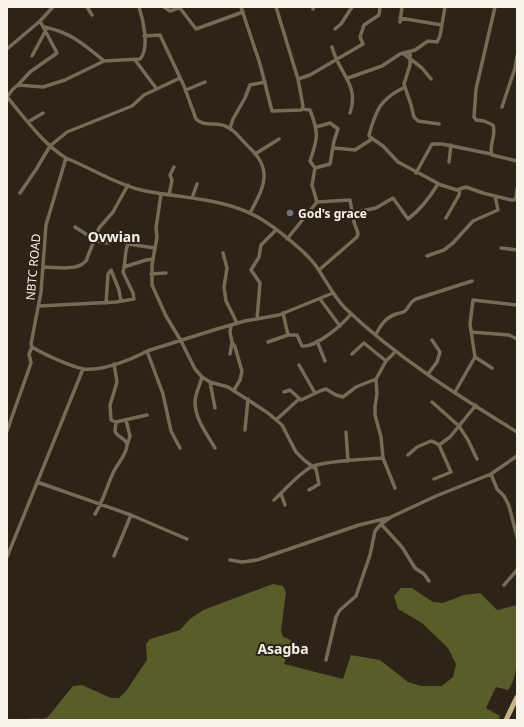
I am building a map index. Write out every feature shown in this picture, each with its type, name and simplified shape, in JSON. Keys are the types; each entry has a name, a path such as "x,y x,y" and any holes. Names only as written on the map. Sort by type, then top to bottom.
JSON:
{"main road":[{"path":"506,719 517,697"},
{"path":"506,719 517,708"}],"street":[{"path":"7,50 40,21 53,7"},
{"path":"86,7 92,15"},
{"path":"18,85 43,87 55,84 79,74 104,61 140,59 144,51 144,36 143,21 139,7"},
{"path":"164,7 170,11 181,7 196,29 243,12"},
{"path":"241,7 265,82 272,111 302,109 310,110 316,126 316,143 310,161 315,168 312,185 317,202"},
{"path":"276,7 298,79 302,109"},
{"path":"335,29 341,24 352,7"},
{"path":"298,79 310,75 363,44 360,37 364,25 379,15 380,7"},
{"path":"402,7 400,20 442,25"},
{"path":"348,78 382,66 400,54 415,50 428,41 438,41 445,7"},
{"path":"491,154 494,129 493,125 491,123 476,120 474,117 476,89 495,7"},
{"path":"40,21 57,53 30,72 7,97 50,146 66,158 139,189 230,206 250,213 261,219 309,257 338,300 351,314 396,351 428,374 517,432"},
{"path":"32,56 44,28"},
{"path":"44,28 58,30 72,36 82,42 104,61"},
{"path":"144,36 160,35 186,90 196,119 204,124 218,124 230,128 255,154 262,164 265,172 263,183 250,213"},
{"path":"332,47 336,59 348,78 352,102 350,113"},
{"path":"415,50 404,84 415,119 427,123 440,124"},
{"path":"410,52 411,59"},
{"path":"403,54 422,68 431,79"},
{"path":"502,107 515,68 517,56"},
{"path":"135,60 156,88"},
{"path":"20,193 50,146 67,132 83,124 132,106 144,95 156,88 180,78"},
{"path":"186,90 204,82"},
{"path":"230,128 250,85 265,82"},
{"path":"405,87 388,96 381,106 375,116 369,135 372,139 383,146 398,162 438,184 457,190 466,187 494,196 514,200 517,204"},
{"path":"28,122 42,113"},
{"path":"315,168 330,164 334,142 338,132 338,127 328,123 316,126"},
{"path":"255,154 279,139"},
{"path":"334,148 355,150 372,139"},
{"path":"416,173 432,144 451,145 517,161"},
{"path":"448,162 451,145"},
{"name":"NBTC ROAD","path":"7,431 31,363 29,354 32,347 32,338 39,306 46,225 66,158"},
{"path":"169,195 172,180 170,175 174,167"},
{"path":"192,198 197,184"},
{"path":"352,213 376,208 393,198 408,218 415,213 432,194 438,184"},
{"path":"43,267 65,268 81,264 86,260 99,228 113,212 128,185"},
{"path":"514,200 516,198 517,188"},
{"path":"446,218 459,195 460,189"},
{"path":"161,194 151,274 152,285 158,300 195,369 202,377 210,382 234,390 268,413 282,425 296,452 316,469 319,484 309,490"},
{"path":"427,256 444,250 453,243 473,221 498,210 494,196"},
{"path":"287,239 317,202 350,200 358,233 357,237 318,270"},
{"path":"75,227 94,239 107,243 124,240 128,244 155,248"},
{"path":"257,318 260,283 251,270 259,258 261,245 276,230"},
{"path":"39,306 106,303 134,299 133,293 123,272 125,251 128,244"},
{"path":"501,248 517,250"},
{"path":"223,252 227,268 224,287 226,300 237,323"},
{"path":"124,267 153,259"},
{"path":"106,303 108,274 111,270 119,290 121,301"},
{"path":"151,274 166,273"},
{"path":"376,334 385,320 391,316 404,312 411,302 416,299 472,281"},
{"path":"32,347 56,359 83,369 114,364 217,328 231,326 257,318 283,314 333,293"},
{"path":"320,299 340,326"},
{"path":"455,392 475,357 470,316 473,300 517,306"},
{"path":"283,314 288,335"},
{"path":"268,342 288,335 297,335 302,346 304,346 317,341 340,326 351,314"},
{"path":"231,326 230,332 232,342 235,347 242,371 240,380 234,390"},
{"path":"471,332 509,335 517,339"},
{"path":"428,374 437,362 440,352 432,340"},
{"path":"317,341 325,360"},
{"path":"230,354 232,342"},
{"path":"352,354 364,343 386,361"},
{"path":"394,488 383,458 381,437 374,410 377,394 376,379 386,361 396,351"},
{"path":"147,352 163,394 171,430 180,448"},
{"path":"475,357 492,368"},
{"path":"114,364 117,382 110,405 110,421 116,422 147,415"},
{"path":"299,366 315,393"},
{"path":"7,557 83,369"},
{"path":"202,377 195,401 197,415 215,448"},
{"path":"276,420 298,399 304,399 326,389 340,397 343,397 356,388 376,379"},
{"path":"210,382 215,408"},
{"path":"284,392 290,390 298,399"},
{"path":"245,430 248,399"},
{"path":"432,402 460,426 477,459"},
{"path":"439,445 450,437 476,405"},
{"path":"95,514 101,504 114,471 124,455 130,436 126,420"},
{"path":"116,422 115,431 127,445"},
{"path":"346,432 348,461"},
{"path":"408,455 417,447 430,441 439,445 451,472 434,479"},
{"path":"326,660 336,617 340,610 356,596 370,555 375,531 381,524 391,517 436,496 491,474 517,456"},
{"path":"274,500 298,476 312,466 383,458"},
{"path":"491,474 496,489 504,496 509,506 517,537"},
{"path":"37,482 131,515 187,539"},
{"path":"281,494 285,505"},
{"path":"114,556 131,515"},
{"path":"230,560 242,562 257,560 358,525 391,517"},
{"path":"381,524 402,547 415,568 424,574 429,581"},
{"path":"504,584 517,570"}],"green space":[{"path":"273,584 283,586 286,592 281,631 283,637 291,640 284,664 343,679 351,655 380,660 408,682 421,686 442,686 453,677 456,664 448,648 422,623 398,609 394,596 401,588 412,588 433,602 443,603 464,595 480,593 497,610 517,605 518,649 515,673 508,690 496,687 486,708 500,716 498,720 25,720 47,718 73,686 82,685 111,698 119,698 126,691 147,660 146,644 150,639 180,630 190,619 203,610"}],"place":[{"name":"God's grace","path":"290,213"}],"district":[{"name":"Ovwian","path":"114,236"},
{"name":"Asagba","path":"283,648"}]}
